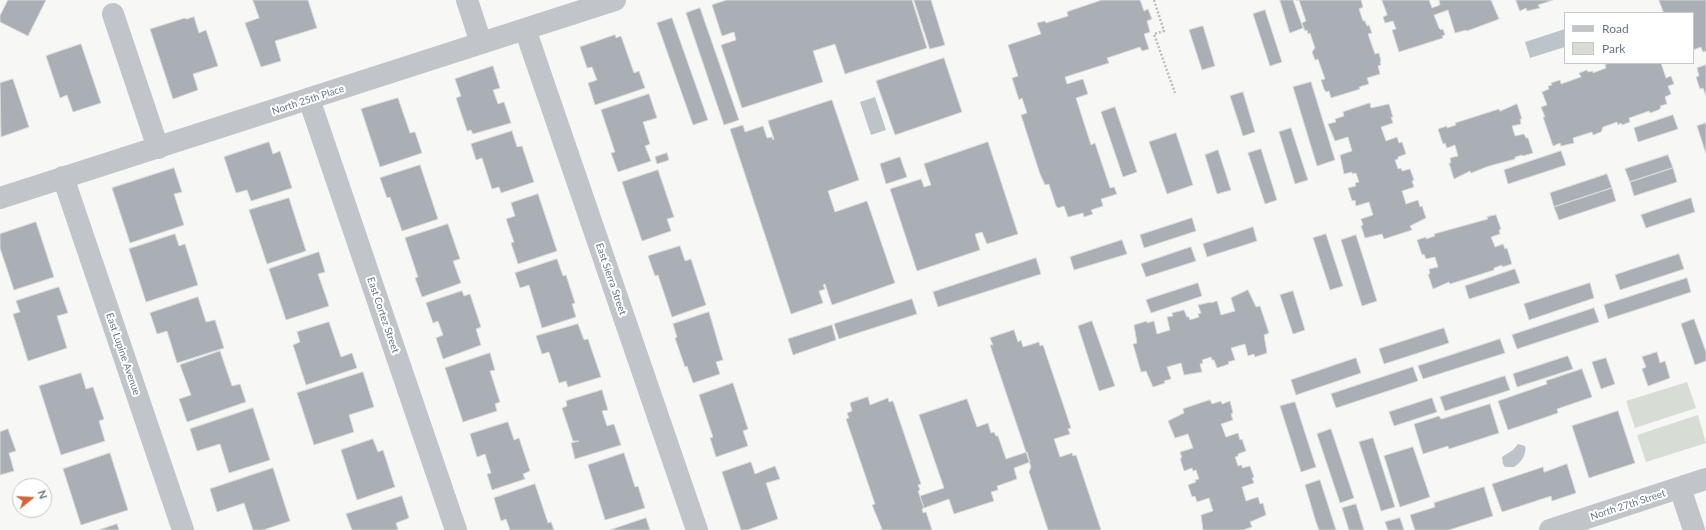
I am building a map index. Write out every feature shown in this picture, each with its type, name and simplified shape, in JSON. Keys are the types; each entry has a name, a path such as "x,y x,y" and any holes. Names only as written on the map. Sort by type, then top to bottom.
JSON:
{"street":[{"path":"467,0 481,43"},
{"name":"North 25th Place","path":"0,198 615,0"},
{"path":"113,14 158,148"},
{"name":"East Sierra Street","path":"525,29 696,530"},
{"name":"East Cortez Street","path":"309,99 456,530"},
{"name":"East Lupine Avenue","path":"63,178 183,530"},
{"name":"North 27th Street","path":"1550,530 1706,479"},
{"path":"1680,488 1694,530"}],"path":[{"path":"1154,0 1164,31 1154,34 1175,93"}],"green space":[{"path":"1687,382 1696,408 1635,428 1626,401"},
{"path":"1698,415 1706,443 1646,462 1637,435"}],"shaded area":[{"path":"1564,29 1564,47 1530,58 1525,42"},
{"path":"875,97 886,130 871,135 860,102"},
{"path":"1518,444 1525,446 1523,458 1514,467 1505,467 1502,457 1513,450"}],"building":[{"path":"8,0 46,0 28,36 0,22 0,16"},
{"path":"253,0 308,0 317,28 275,41 281,61 261,67 245,23 259,18"},
{"path":"727,0 912,0 927,48 845,74 835,44 813,51 823,82 742,108 721,45 736,40 734,32 722,36 712,5"},
{"path":"914,0 931,0 945,45 930,49"},
{"path":"1102,0 1140,0 1144,11 1148,9 1152,19 1147,21 1150,32 1144,34 1149,49 1142,51 1140,47 1107,58 1109,63 1065,77 1067,84 1083,79 1088,94 1076,98 1091,145 1095,143 1110,188 1114,187 1117,194 1101,199 1103,206 1091,210 1093,214 1084,217 1083,213 1068,217 1064,206 1058,208 1056,206 1049,184 1045,185 1040,174 1021,115 1027,113 1022,98 1019,100 1012,78 1018,76 1008,45 1041,34 1037,23 1045,21 1046,23 1068,16 1067,12"},
{"path":"1280,0 1293,0 1303,28 1290,33"},
{"path":"1299,0 1361,0 1363,7 1359,9 1363,21 1365,21 1367,26 1369,25 1372,33 1368,34 1375,54 1379,53 1381,65 1378,66 1380,74 1367,78 1369,84 1359,87 1360,89 1331,98 1329,91 1326,92 1324,89 1321,80 1325,79 1318,59 1315,60 1312,52 1315,48 1310,33 1308,34 1307,30 1305,31 1302,23 1306,21"},
{"path":"1382,0 1429,0 1432,8 1440,5 1439,0 1491,0 1499,19 1467,31 1455,33 1448,10 1434,15 1439,28 1441,30 1443,29 1445,35 1442,36 1443,38 1399,52 1392,30 1396,29 1393,21 1385,23 1383,17 1387,15"},
{"path":"1516,0 1553,0 1538,5 1540,8 1527,11 1526,8 1520,11"},
{"path":"1659,0 1706,0 1706,51 1703,52 1701,47 1694,50 1694,12 1664,12"},
{"path":"700,8 739,120 724,125 686,13"},
{"path":"1265,10 1282,62 1270,66 1253,14"},
{"path":"194,17 199,33 206,30 218,66 193,74 198,90 173,99 150,29 185,18"},
{"path":"672,18 708,120 693,125 657,23"},
{"path":"1203,26 1215,66 1202,70 1189,30"},
{"path":"615,35 616,38 621,36 634,73 639,71 645,88 595,105 588,83 597,80 592,67 587,68 580,47"},
{"path":"81,44 101,103 73,112 67,95 60,98 46,56"},
{"path":"944,58 962,112 895,135 876,81"},
{"path":"1661,64 1666,78 1671,76 1674,84 1668,86 1671,94 1665,97 1667,104 1660,106 1661,108 1650,113 1649,111 1629,118 1630,122 1622,125 1621,123 1618,125 1617,122 1603,127 1601,132 1593,135 1592,132 1573,138 1574,143 1561,146 1560,143 1553,146 1543,117 1545,117 1541,107 1547,105 1542,92 1549,89 1548,86 1552,85 1551,83 1560,80 1561,84 1581,77 1579,73 1587,70 1588,72 1593,71 1593,73 1606,68 1605,65"},
{"path":"1706,65 1706,96 1703,88 1700,89 1696,77 1699,76 1697,68"},
{"path":"493,66 500,88 493,90 498,104 504,102 511,123 473,134 471,130 467,131 456,98 461,96 455,79"},
{"path":"13,79 29,127 1,137 0,83"},
{"path":"1311,82 1335,160 1317,166 1293,87"},
{"path":"1243,92 1255,132 1243,136 1230,96"},
{"path":"649,94 657,118 643,122 650,144 645,146 651,161 618,172 611,153 615,152 601,110"},
{"path":"398,98 410,133 415,132 422,153 380,167 361,109"},
{"path":"832,100 859,180 828,191 835,212 867,201 895,283 832,305 825,284 823,285 825,289 819,291 823,303 791,314 730,129 743,125 745,132 763,126 767,138 772,137 773,140 774,139 768,121"},
{"path":"1370,103 1371,108 1389,104 1393,117 1391,117 1393,123 1381,127 1386,141 1397,137 1399,143 1402,142 1406,154 1395,160 1398,169 1401,168 1402,171 1410,169 1414,180 1412,181 1414,187 1402,191 1406,204 1418,200 1420,207 1422,206 1426,218 1410,226 1412,230 1384,239 1382,234 1365,238 1361,226 1363,225 1361,219 1373,215 1369,202 1356,206 1355,200 1352,201 1348,188 1356,186 1355,183 1359,182 1356,173 1352,174 1352,172 1344,174 1340,155 1352,151 1348,137 1335,141 1328,124 1336,122 1335,119 1344,116 1343,112"},
{"path":"1517,104 1522,119 1520,119 1521,124 1512,126 1515,136 1524,134 1526,138 1528,138 1533,153 1515,157 1515,159 1489,166 1471,173 1470,171 1454,179 1449,163 1451,163 1450,158 1458,156 1455,145 1447,148 1445,143 1443,144 1438,129 1447,126 1447,128 1456,125 1455,123 1499,109 1500,111"},
{"path":"1115,107 1137,172 1123,177 1101,112"},
{"path":"1673,115 1678,129 1638,142 1634,128"},
{"path":"1706,123 1706,154 1697,126"},
{"path":"1291,128 1308,180 1295,184 1279,132"},
{"path":"512,131 517,147 522,146 534,182 501,193 499,187 492,189 482,158 476,160 471,144"},
{"path":"1176,133 1193,185 1167,194 1149,142"},
{"path":"269,142 273,154 280,151 292,188 251,201 247,190 236,193 224,157"},
{"path":"988,142 1018,234 987,244 982,232 975,234 980,250 917,271 890,189 921,179 924,187 931,185 924,164"},
{"path":"1261,149 1277,200 1265,204 1248,153"},
{"path":"1218,150 1231,190 1217,194 1205,155"},
{"path":"1561,151 1566,165 1508,184 1504,170"},
{"path":"667,153 669,160 657,164 655,157"},
{"path":"1668,155 1673,168 1630,182 1625,169"},
{"path":"900,157 907,177 886,184 880,164"},
{"path":"420,165 438,219 402,231 390,197 387,198 380,178"},
{"path":"174,168 182,192 174,194 184,225 130,243 112,188"},
{"path":"1673,168 1677,182 1634,196 1630,182"},
{"path":"658,170 674,217 667,219 671,231 642,241 622,182"},
{"path":"1607,174 1612,188 1554,207 1550,193"},
{"path":"1612,188 1616,201 1559,220 1554,207"},
{"path":"538,194 557,251 518,264 511,243 514,242 506,219 515,216 511,203"},
{"path":"289,198 306,251 267,264 249,210"},
{"path":"1691,198 1695,212 1646,228 1641,215"},
{"path":"1496,215 1501,229 1499,230 1500,234 1491,237 1495,247 1503,244 1505,249 1507,248 1512,264 1502,267 1502,265 1494,268 1494,270 1450,284 1449,282 1433,289 1428,274 1430,274 1429,269 1438,267 1435,257 1426,259 1424,254 1422,255 1417,240 1426,237 1426,239 1435,236 1434,234 1488,219 1487,217"},
{"path":"1192,218 1196,231 1144,248 1140,235"},
{"path":"36,222 54,277 14,290 0,248 0,234"},
{"path":"448,224 460,259 453,261 461,283 422,297 415,278 418,277 405,238"},
{"path":"1253,227 1257,241 1207,257 1203,244"},
{"path":"175,234 179,246 185,244 198,285 146,302 129,249"},
{"path":"1326,234 1343,286 1330,290 1313,238"},
{"path":"1356,235 1377,301 1362,306 1341,240"},
{"path":"1122,240 1127,254 1074,270 1070,257"},
{"path":"680,246 685,261 691,259 706,305 672,317 658,275 655,276 648,256"},
{"path":"1191,247 1196,261 1146,277 1141,264"},
{"path":"319,252 325,272 318,274 329,306 286,320 269,269"},
{"path":"1679,254 1684,269 1620,290 1615,275"},
{"path":"1036,258 1041,274 938,307 933,292"},
{"path":"557,259 563,276 566,275 575,303 572,304 576,317 542,328 529,285 520,288 515,273"},
{"path":"1515,269 1520,283 1469,299 1465,286"},
{"path":"1687,278 1691,292 1608,319 1604,305"},
{"path":"1198,283 1202,296 1151,313 1146,300"},
{"path":"1590,283 1594,298 1529,320 1524,304"},
{"path":"59,287 68,313 57,316 67,348 28,361 13,314 20,312 16,301"},
{"path":"1248,290 1256,307 1260,306 1269,333 1264,335 1267,353 1255,357 1254,354 1248,356 1245,344 1231,348 1235,360 1228,362 1229,364 1217,368 1211,357 1202,360 1203,363 1200,364 1202,372 1184,375 1181,363 1167,367 1171,379 1164,381 1165,383 1153,387 1146,371 1141,372 1133,344 1137,343 1134,325 1147,321 1147,323 1154,321 1157,334 1170,330 1167,317 1173,316 1172,313 1184,310 1190,320 1199,317 1198,314 1201,313 1198,305 1217,301 1221,315 1235,311 1231,298"},
{"path":"462,291 464,296 470,294 481,327 476,329 481,345 443,359 436,338 443,335 438,321 433,323 426,303"},
{"path":"1293,291 1305,330 1293,334 1280,295"},
{"path":"198,297 206,322 215,320 224,348 177,363 167,331 157,334 150,313"},
{"path":"912,299 917,314 839,339 834,324"},
{"path":"1594,308 1599,322 1517,349 1512,335"},
{"path":"709,312 723,360 716,362 720,374 693,383 687,366 685,367 675,338 677,337 673,324"},
{"path":"1694,319 1706,352 1706,361 1695,365 1681,324"},
{"path":"1092,321 1115,386 1099,391 1078,326"},
{"path":"329,322 341,357 352,353 357,368 306,385 293,345 300,342 297,332"},
{"path":"578,324 584,340 588,339 601,377 568,387 566,381 559,383 549,352 542,354 536,336"},
{"path":"832,325 836,340 793,355 788,339"},
{"path":"1444,328 1449,343 1384,364 1379,349"},
{"path":"1014,330 1018,342 1021,340 1023,347 1039,342 1040,346 1043,345 1071,428 1068,429 1070,434 1054,439 1060,457 1072,453 1073,456 1076,455 1101,530 1048,530 1029,472 1031,467 990,345 993,345 990,338"},
{"path":"1500,339 1505,353 1423,379 1418,366"},
{"path":"220,351 232,386 240,384 246,402 187,422 179,399 191,395 180,365"},
{"path":"1657,352 1660,363 1665,361 1670,378 1648,386 1642,369 1646,367 1642,357"},
{"path":"490,353 495,370 490,371 500,402 495,404 497,411 463,422 445,368"},
{"path":"1568,356 1573,369 1517,387 1513,374"},
{"path":"1356,358 1361,373 1296,395 1291,380"},
{"path":"1606,358 1615,384 1601,389 1592,362"},
{"path":"1413,367 1418,381 1336,408 1331,394"},
{"path":"1582,369 1592,397 1557,409 1558,413 1508,430 1498,401 1547,384 1546,381"},
{"path":"363,372 374,407 349,415 354,432 314,445 297,393"},
{"path":"81,373 86,389 93,387 104,419 99,421 105,441 61,455 39,386"},
{"path":"1505,376 1510,390 1445,411 1440,397"},
{"path":"733,383 748,429 743,431 748,446 716,457 710,438 713,437 699,395"},
{"path":"602,390 608,410 602,411 607,426 614,424 621,445 575,459 571,443 579,441 573,441 562,408 567,406 566,401"},
{"path":"868,397 870,405 888,398 889,402 893,401 921,484 918,485 920,490 918,491 924,508 922,509 923,513 926,512 932,530 880,530 882,529 872,505 875,504 846,419 849,418 847,413 852,411 850,403"},
{"path":"1432,398 1437,412 1394,426 1389,412"},
{"path":"967,399 977,427 988,423 991,433 994,432 996,436 998,436 1006,459 1027,452 1030,462 1014,468 1017,479 997,486 998,490 991,492 994,501 954,514 949,499 924,508 920,496 944,488 919,415"},
{"path":"1210,400 1212,404 1221,401 1222,404 1230,401 1233,420 1221,424 1226,437 1238,433 1240,440 1242,439 1246,451 1235,457 1238,466 1242,465 1242,468 1250,466 1254,477 1252,478 1254,483 1242,487 1246,501 1258,497 1260,504 1263,503 1266,515 1250,522 1252,527 1243,530 1203,530 1201,515 1213,511 1209,498 1197,502 1195,496 1192,497 1188,485 1199,479 1196,470 1193,471 1192,468 1184,471 1180,458 1182,458 1180,452 1193,448 1188,434 1175,438 1168,421 1184,413 1183,409"},
{"path":"1295,402 1316,467 1301,472 1280,406"},
{"path":"1490,404 1499,433 1449,449 1448,446 1423,454 1414,424 1439,416 1441,419"},
{"path":"253,408 270,460 229,473 220,444 197,451 190,429"},
{"path":"1618,411 1635,463 1589,478 1572,426"},
{"path":"508,422 514,440 519,438 530,471 523,474 525,479 492,490 487,474 491,473 485,454 477,457 470,434"},
{"path":"8,429 16,451 9,453 14,471 0,475 0,432"},
{"path":"1331,429 1354,498 1340,503 1317,434"},
{"path":"1373,438 1395,507 1381,511 1359,442"},
{"path":"373,439 378,452 383,450 395,487 357,500 341,450"},
{"path":"1413,447 1430,497 1400,507 1384,456"},
{"path":"110,453 128,510 81,525 63,469"},
{"path":"624,453 635,487 638,486 645,508 605,520 588,465"},
{"path":"751,462 755,474 775,466 780,479 766,483 778,519 747,530 741,530 722,472"},
{"path":"1567,464 1576,493 1552,501 1551,496 1502,512 1492,484 1543,467 1544,472"},
{"path":"273,468 290,521 263,530 253,530 244,503 217,512 210,489"},
{"path":"1320,480 1336,530 1319,530 1316,522 1305,485"},
{"path":"535,484 548,523 551,522 554,530 510,530 506,519 501,521 494,498"},
{"path":"1484,487 1493,516 1449,530 1415,530 1410,515 1435,507 1434,503"},
{"path":"402,496 409,518 396,523 398,530 352,530 346,514"},
{"path":"1356,504 1364,530 1349,530 1342,508"},
{"path":"646,518 650,530 610,530"},
{"path":"1400,518 1404,530 1388,530 1385,522"},
{"path":"117,524 119,530 99,530"}]}
